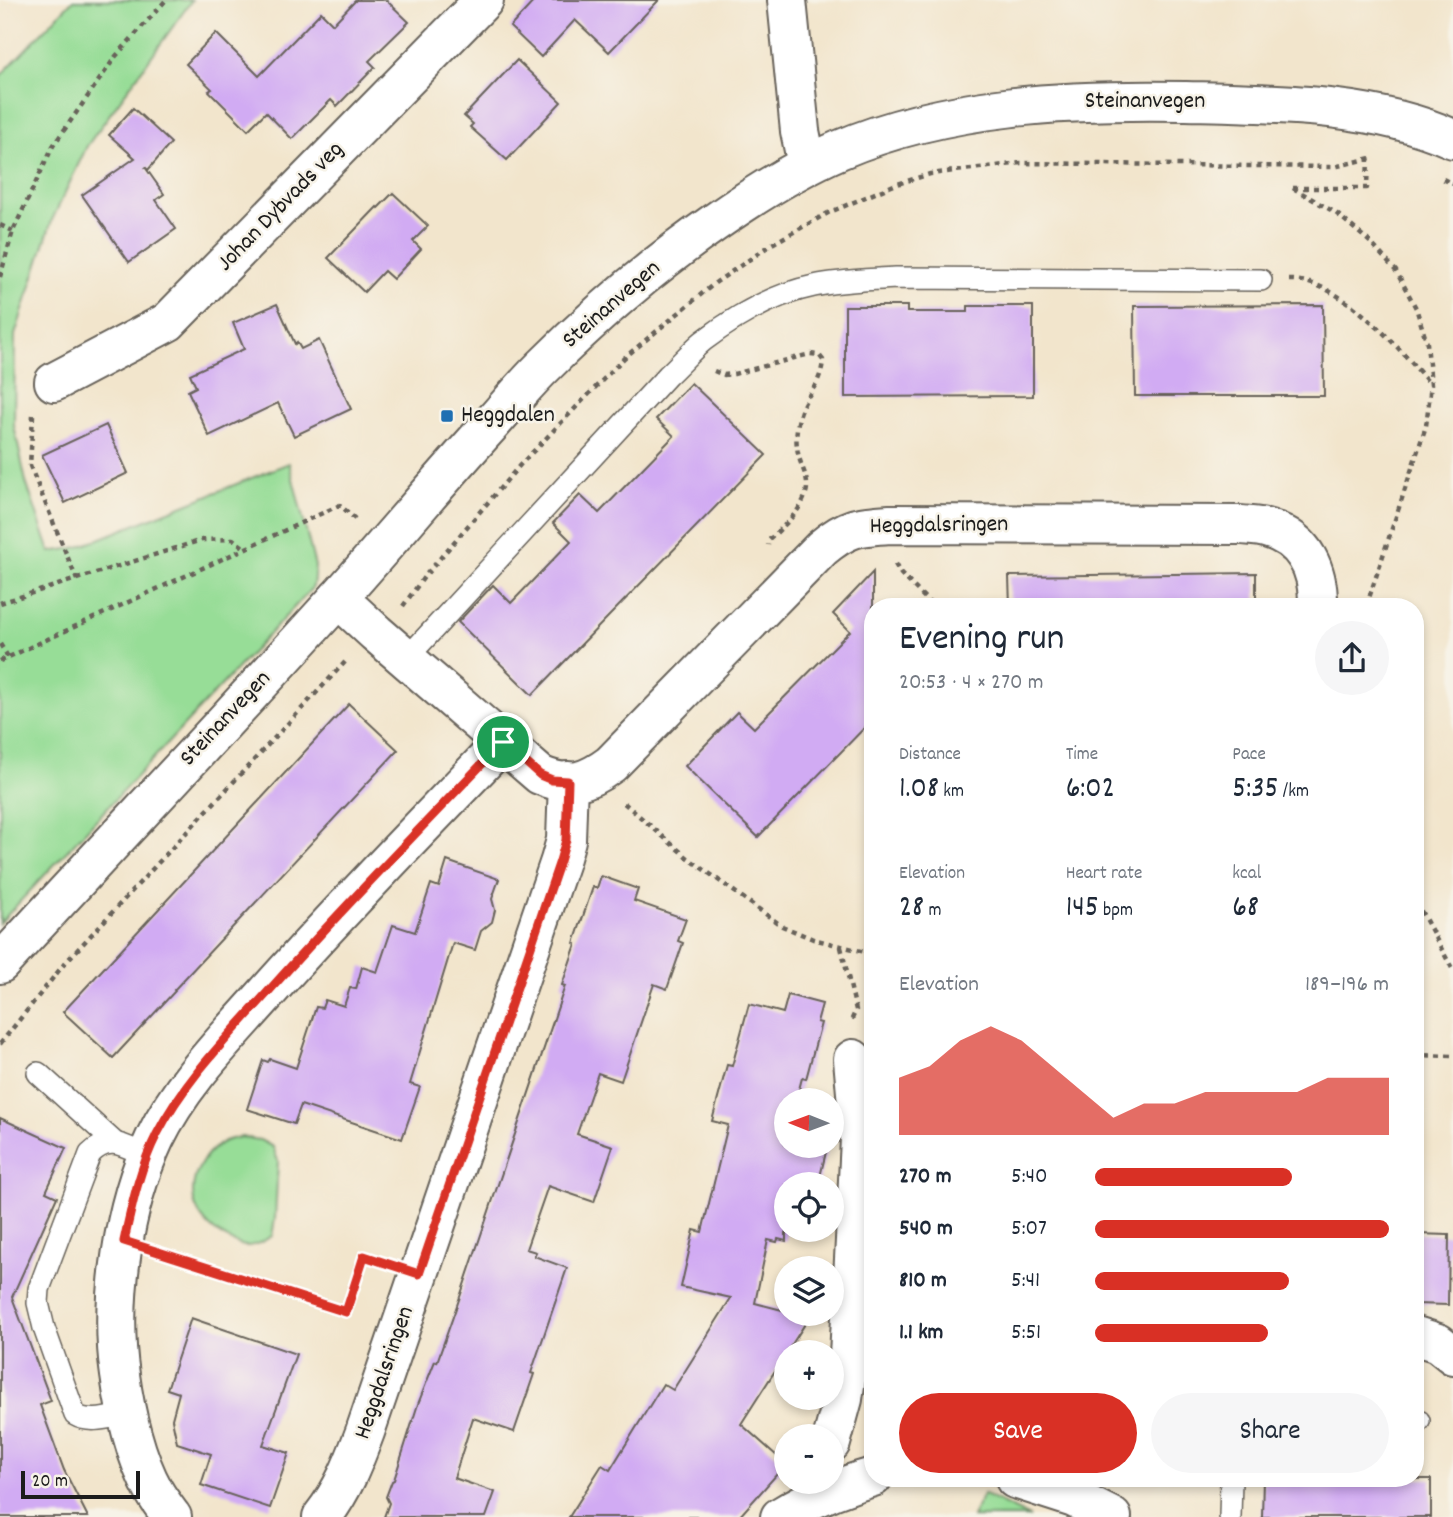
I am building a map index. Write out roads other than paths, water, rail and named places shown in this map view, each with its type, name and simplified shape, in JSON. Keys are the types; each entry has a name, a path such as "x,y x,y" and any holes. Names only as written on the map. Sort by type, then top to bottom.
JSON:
{"street":[{"name":"Johan Dybvads veg","path":"54,382 168,322 484,0"},
{"path":"787,0 800,131 807,165"},
{"name":"Steinanvegen","path":"0,964 338,598 541,369 616,298 672,252 807,165 843,148 894,131 951,117 1069,103 1221,102 1320,108 1375,115 1453,138"},
{"name":"Heggdalsringen","path":"321,1517 336,1499 365,1432 560,861 581,779 611,764 822,548 837,535 851,528 890,524 1241,525 1266,528 1284,534 1297,545 1317,577 1318,598"},
{"path":"338,598 540,775 552,780 581,779"},
{"path":"172,1517 154,1491 136,1448 118,1360 115,1317 118,1269 132,1202 131,1149 172,1108 200,1069 297,960 503,742"},
{"path":"836,1424 848,1366 860,1138 853,1059"},
{"path":"1424,1339 1438,1343 1453,1355"},
{"path":"844,1485 864,1480"},
{"path":"1040,1487 1074,1498 1112,1517"},
{"path":"780,1517 816,1494"}],"lane":[{"path":"406,659 694,349 744,313 781,295 812,286 845,281 895,278 1261,280"},
{"path":"38,1073 131,1149"},
{"path":"127,1414 94,1420 83,1420 75,1415 44,1328 38,1303 39,1289 90,1154 104,1143 131,1149"},
{"path":"1230,1517 1231,1487"}],"place":[{"name":"Heggdalen","path":"447,416"}]}
